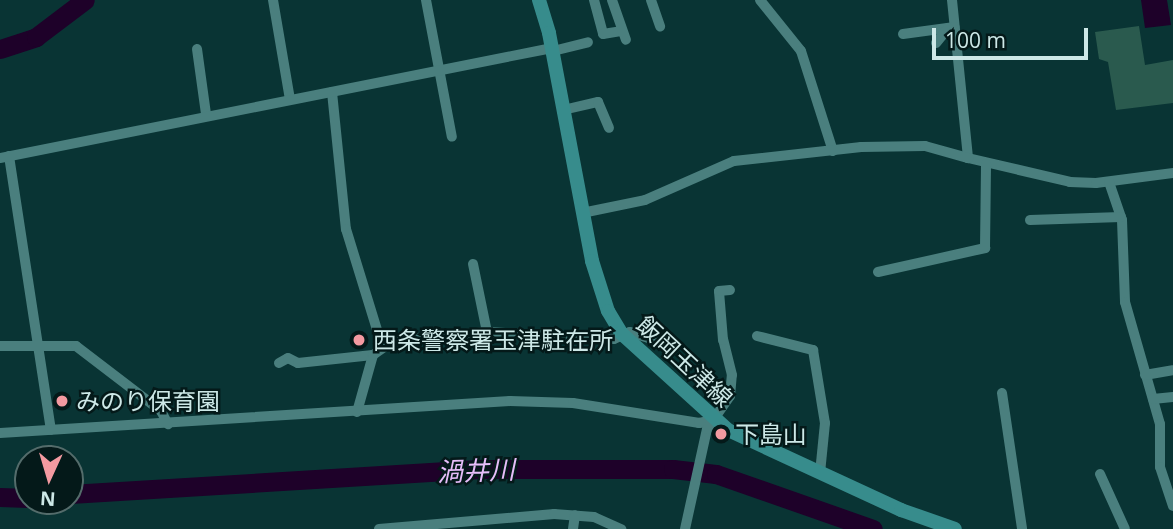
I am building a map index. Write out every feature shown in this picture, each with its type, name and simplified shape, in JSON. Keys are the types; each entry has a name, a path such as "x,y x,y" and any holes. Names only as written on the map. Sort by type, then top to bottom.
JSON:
{"main road":[{"name":"飯岡玉津線","path":"539,0 553,50 582,213 608,311 623,335 671,373 710,425 955,529"}],"street":[{"path":"273,0 290,99"},
{"path":"426,0 442,70 452,137"},
{"path":"594,0 603,34 623,35 612,0"},
{"path":"651,0 660,26"},
{"path":"760,0 801,51 833,151"},
{"path":"952,0 951,27 968,158"},
{"path":"903,34 951,27"},
{"path":"936,43 951,27"},
{"path":"51,430 40,346 5,157 206,114 588,42"},
{"path":"197,49 206,114"},
{"path":"332,92 346,229 382,346"},
{"path":"564,110 598,102 609,128"},
{"path":"582,213 645,200 734,161 833,151 925,146 986,164 1070,181 1109,182 1173,173"},
{"path":"878,272 985,248 986,164"},
{"path":"1109,182 1121,217 1125,302 1153,400 1161,435 1160,467 1173,506"},
{"path":"1030,220 1121,217"},
{"path":"474,264 487,332"},
{"path":"685,529 710,425 730,396 732,375 723,340 719,291 730,290"},
{"path":"358,412 373,355 382,346 446,333 487,332 609,339 630,332 658,341"},
{"path":"757,336 813,350 825,423 820,473"},
{"path":"0,346 76,346 161,411 168,424"},
{"path":"279,363 288,358 298,363 323,357 330,361 373,355"},
{"path":"1145,375 1173,370"},
{"path":"1002,393 1022,529"},
{"path":"1153,400 1173,397"},
{"path":"0,433 510,401 573,403 710,425"},
{"path":"1100,474 1125,529"},
{"path":"573,529 575,515"},
{"path":"379,529 439,527 575,515 594,517 621,529"}],"shaded area":[{"path":"1141,0 1167,0 1171,25 1145,28"}],"building":[{"path":"1139,26 1145,65 1173,60 1173,103 1116,110 1108,62 1099,59 1095,32"}],"waterway":[{"path":"0,49 36,37 85,0"},
{"name":"渦井川","path":"84,493 483,469 673,469 716,474 873,529"},
{"name":"渦井川","path":"0,497 14,498"}],"place":[{"name":"西条警察署玉津駐在所","path":"359,340"},
{"name":"みのり保育園","path":"62,401"},
{"name":"下島山","path":"721,434"}]}
